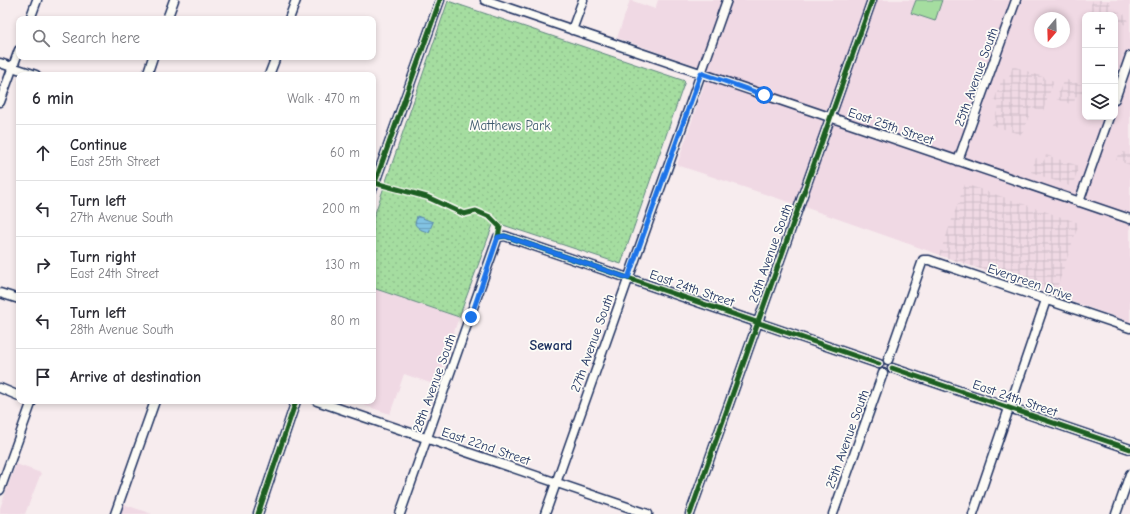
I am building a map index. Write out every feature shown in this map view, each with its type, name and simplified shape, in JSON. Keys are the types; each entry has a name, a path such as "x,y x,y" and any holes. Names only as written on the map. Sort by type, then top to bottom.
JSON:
{"street":[{"path":"31,16 37,0"},
{"path":"168,16 174,0"},
{"path":"290,16 296,0"},
{"path":"376,180 440,0"},
{"name":"East 25th Street","path":"485,0 1130,219"},
{"path":"572,30 583,0"},
{"name":"27th Avenue South","path":"545,514 727,0"},
{"name":"26th Avenue South","path":"690,514 872,0"},
{"name":"25th Avenue South","path":"958,161 1016,0"},
{"path":"1118,90 1130,56"},
{"path":"0,102 16,58"},
{"path":"148,72 153,60"},
{"path":"270,72 275,60"},
{"path":"0,63 27,72"},
{"path":"1079,202 1108,120"},
{"name":"East 24th Street","path":"498,237 505,236 879,364"},
{"name":"28th Avenue South","path":"400,514 498,237"},
{"name":"Evergreen Drive","path":"888,360 923,260 929,260 1130,328"},
{"path":"0,293 16,298"},
{"path":"973,514 1046,300"},
{"path":"884,360 888,360 891,362 892,368 890,372 883,372 879,368 879,364 884,360"},
{"name":"East 24th Street","path":"892,368 1130,449"},
{"name":"25th Avenue South","path":"833,514 883,372"},
{"path":"0,388 16,395"},
{"path":"0,490 31,404"},
{"path":"115,514 154,404"},
{"path":"258,514 295,404"},
{"name":"East 22nd Street","path":"326,404 648,514"},
{"path":"1116,514 1130,474"}],"shaded area":[{"path":"630,0 655,9 658,0 1130,0 1130,322 807,208 677,165 709,70 617,38"},
{"path":"1093,0 1104,0 1111,2 1109,9 1118,12 1088,12"},
{"path":"1118,12 1129,16 1126,25 1118,22"},
{"path":"1013,66 1054,81 1043,111 1032,107 1022,135 992,125 1000,103 994,101 1002,79 1008,80"},
{"path":"1064,79 1082,85 1082,98 1076,96 1073,105 1056,99"},
{"path":"1119,151 1130,154 1130,165 1116,160"},
{"path":"1046,155 1079,166 1072,187 1031,172 1036,158 1044,161"},
{"path":"965,184 1079,223 1055,294 939,255"},
{"path":"376,289 459,317 436,385 404,374 390,414 360,404 376,404"},
{"path":"16,464 41,473 25,514 0,513 0,508"},
{"path":"123,504 152,514 120,514"}],"green space":[{"path":"916,0 942,0 935,21 911,13"},
{"name":"Matthews Park","path":"448,1 685,81 621,264 494,222 459,317 376,289 376,210"}],"water":[{"path":"417,216 433,222 429,232 421,230 416,226"}],"cycle path":[{"path":"376,180 440,0"},
{"path":"690,514 872,0"},
{"path":"376,183 427,197 464,214 476,211 490,217 500,227 498,237 505,236 879,364"},
{"path":"892,368 1130,449"},
{"path":"258,514 295,404"}],"district":[{"name":"Seward","path":"551,345"}],"route":[{"path":"471,317 498,237 505,236 628,278 701,73 764,95"}]}
